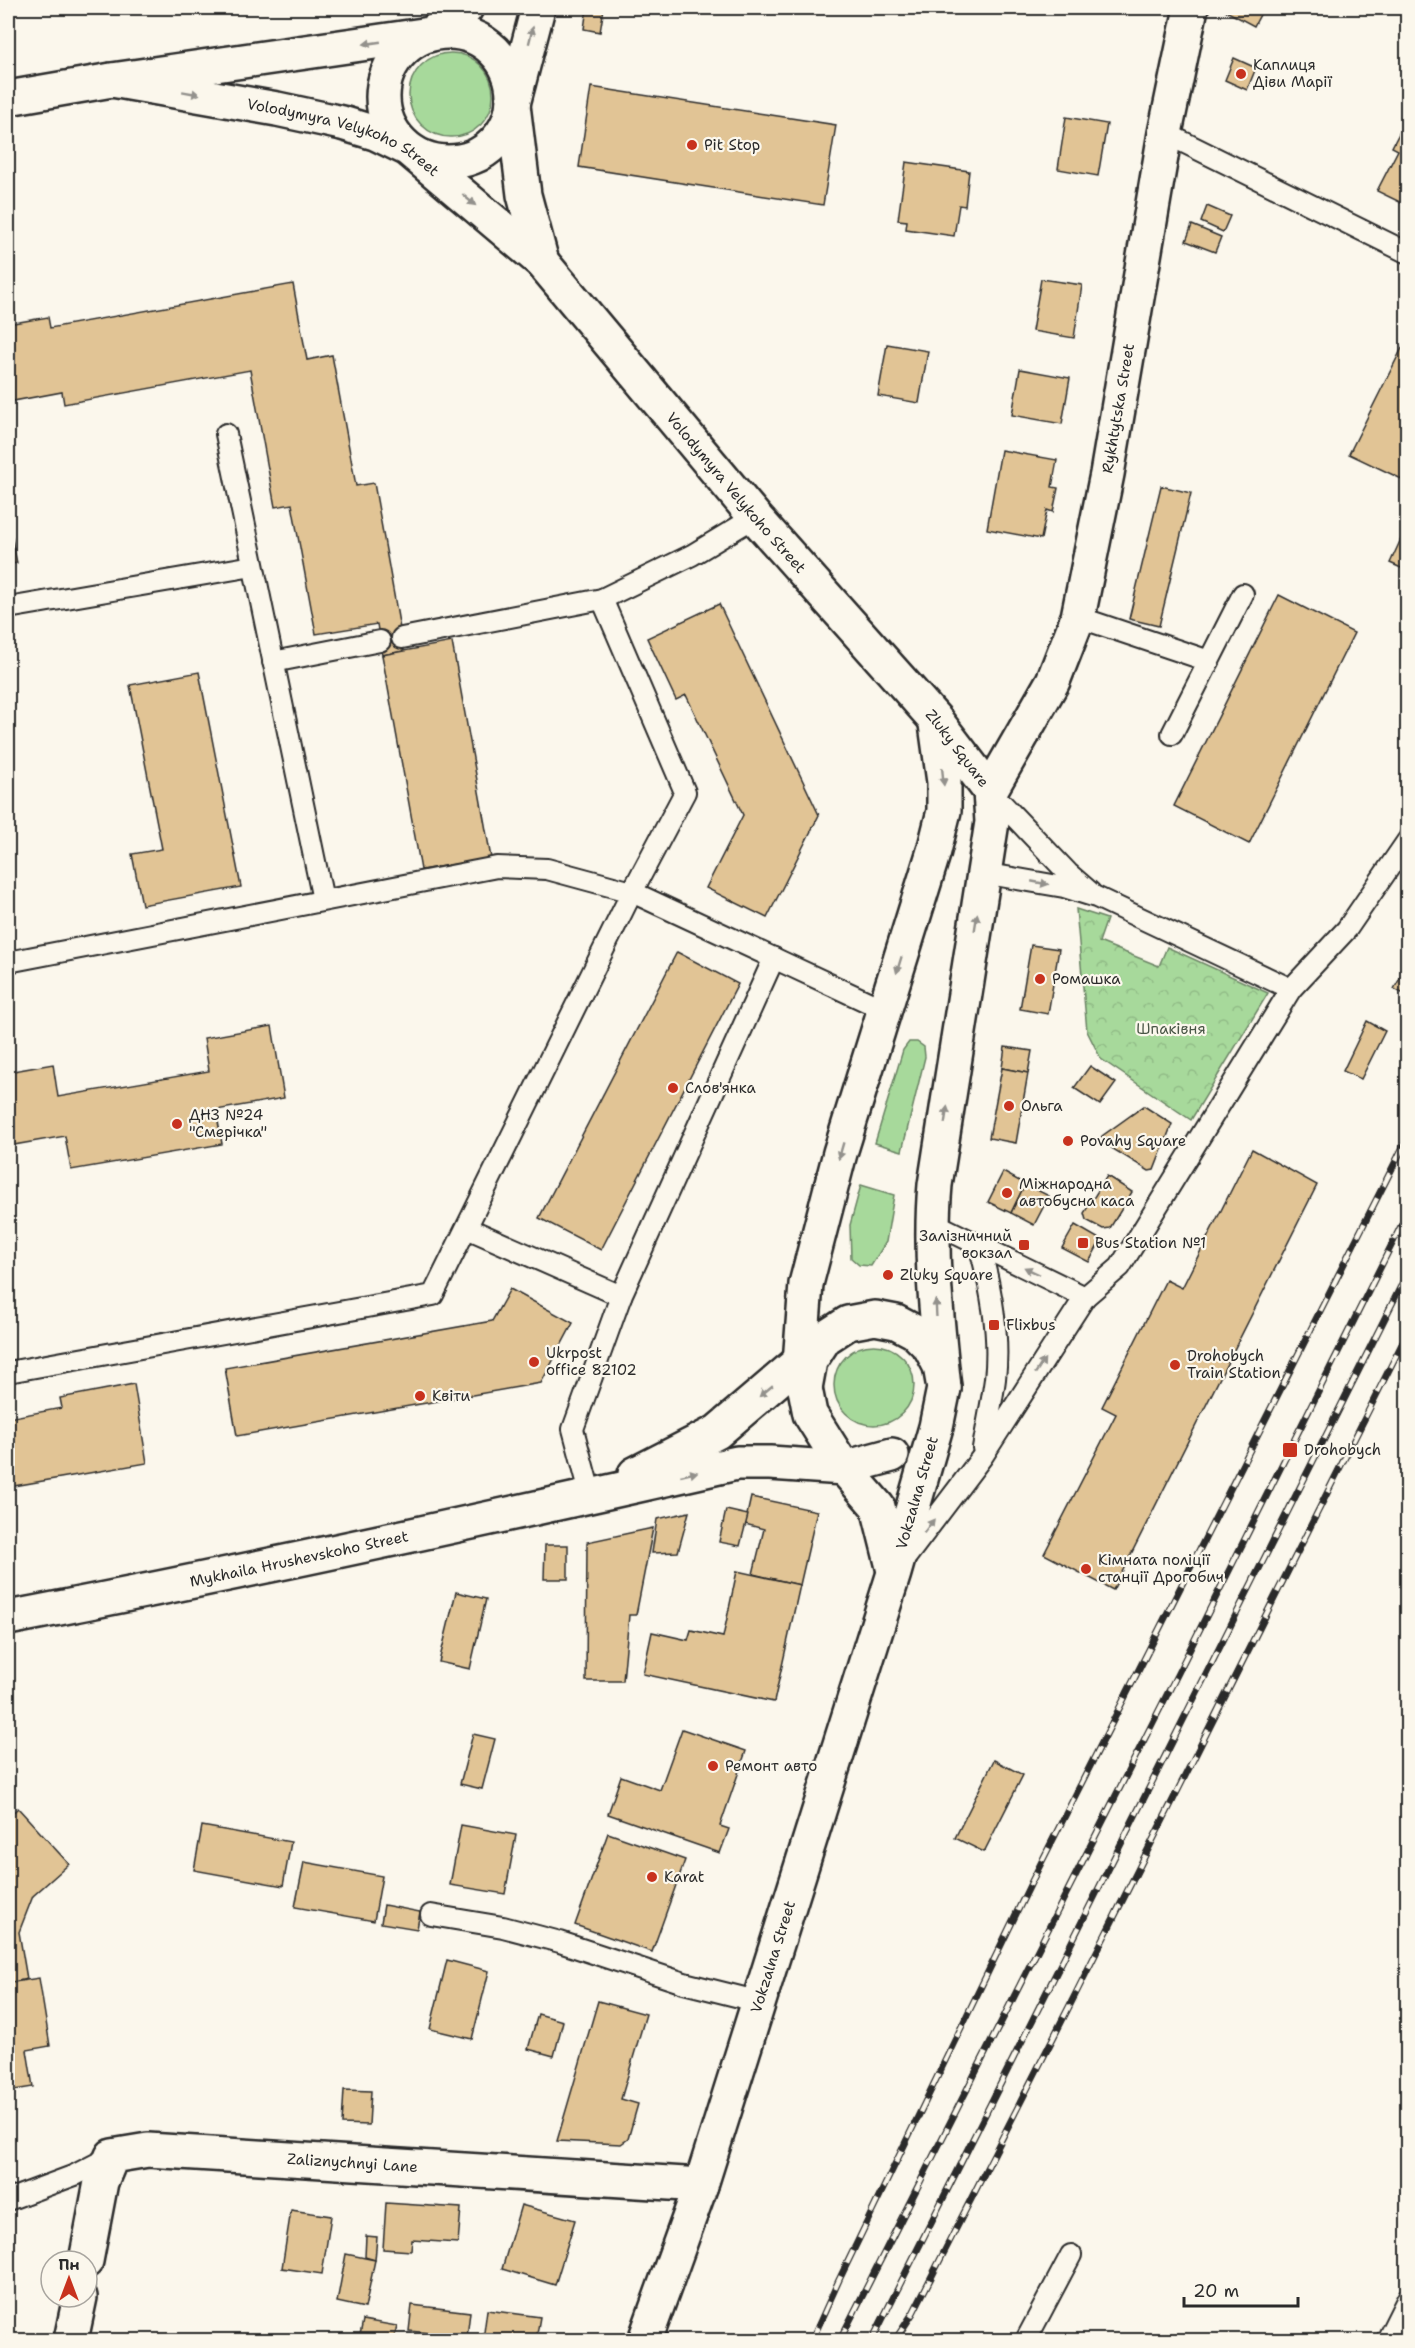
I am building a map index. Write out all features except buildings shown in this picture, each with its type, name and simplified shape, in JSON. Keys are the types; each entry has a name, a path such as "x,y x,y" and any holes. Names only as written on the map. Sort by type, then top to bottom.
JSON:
{"street":[{"path":"466,8 456,18 412,43 398,55 389,70 384,87 383,105 395,135 408,149 427,159 445,162 464,160 482,153 496,141 507,126 538,8"},
{"name":"Rykhtytska Street","path":"990,791 1053,681 1078,617 1107,474 1165,133 1191,8"},
{"path":"430,34 465,34 483,42 497,55 507,70 512,86 513,104"},
{"name":"Volodymyra Velykoho Street","path":"8,98 112,80 430,34"},
{"name":"Volodymyra Velykoho Street","path":"112,80 277,109 342,123 375,133 408,149 542,262 755,517 935,719"},
{"name":"Volodymyra Velykoho Street","path":"513,104 524,195 542,262"},
{"name":"Zluky Square","path":"935,719 990,791 992,822 935,1185 932,1222 941,1401"},
{"name":"Zluky Square","path":"825,1437 810,1414 802,1375 806,1284 840,1153 934,851 944,811 944,782 935,719"},
{"name":"Mykhaila Hrushevskoho Street","path":"8,1618 249,1571 591,1496 737,1463 844,1468 892,1455 909,1448 924,1437 941,1401 940,1366 930,1347 915,1332 896,1322 875,1318 848,1323 825,1338 802,1375 717,1432 591,1496"},
{"name":"Vokzalna Street","path":"645,2340 701,2185 760,2002 894,1573 941,1401"},
{"path":"825,1437 857,1453 892,1455"},
{"name":"Vokzalna Street","path":"825,1437 844,1468 878,1507 894,1573"},
{"name":"Zaliznychnyi Lane","path":"112,2156 148,2150 701,2185"},
{"path":"88,2249 101,2182 112,2156"},
{"path":"71,2340 77,2309"}],"lane":[{"path":"1165,133 1407,254"},
{"path":"226,434 323,900"},
{"path":"402,638 602,599 692,555 755,517"},
{"path":"8,608 254,566"},
{"path":"1172,734 1243,594"},
{"path":"8,1372 433,1295 632,892 684,792 602,599"},
{"path":"1078,617 1209,661"},
{"path":"273,662 380,641"},
{"path":"990,791 1068,873 1096,897"},
{"path":"894,1573 982,1457 1085,1297 1120,1267 1291,989 1347,929 1407,840"},
{"path":"8,962 497,867 547,869 632,892 885,1010"},
{"path":"983,873 1064,887 1096,897 1291,989"},
{"path":"591,1496 573,1429 621,1296 774,958"},
{"path":"932,1222 1085,1297"},
{"path":"467,1228 621,1296"},
{"path":"979,1245 986,1271 994,1325 995,1377 982,1457"},
{"path":"431,1915 503,1927 560,1942 684,1983 760,2002"},
{"path":"8,2200 75,2175 112,2156"},
{"path":"1026,2340 1071,2255"},
{"path":"1387,2340 1407,2298"}],"green space":[{"path":"451,53 467,56 481,65 490,79 493,95 490,111 481,125 467,134 451,137 435,134 421,125 412,111 409,95 412,79 421,65 435,56"},
{"name":"Шпаківня","path":"1076,909 1107,919 1099,942 1159,966 1167,947 1268,993 1191,1120 1101,1059 1087,1031"},
{"path":"909,1042 917,1042 924,1047 925,1057 902,1151 875,1143 903,1050"},
{"path":"861,1185 894,1195 886,1242 871,1266 859,1265 851,1258 850,1225"},
{"path":"874,1345 889,1348 902,1357 911,1370 914,1385 911,1400 902,1413 889,1422 874,1425 859,1422 846,1413 837,1400 834,1385 837,1370 846,1357 859,1348"}],"railway":[{"path":"812,2340 1032,1881 1408,1137"},
{"path":"840,2340 1178,1673 1408,1212"},
{"path":"872,2340 1408,1272"},
{"path":"895,2340 913,2313 1074,1997 1408,1332"}],"place":[{"name":"Каплиця Діви Марії","path":"1241,74"},
{"name":"Pit Stop","path":"692,145"},
{"name":"Ромашка","path":"1040,979"},
{"name":"Слов'янка","path":"673,1088"},
{"name":"Ольга","path":"1009,1106"},
{"name":"ДНЗ №24 \"Смерічка\"","path":"177,1124"},
{"name":"Povahy Square","path":"1068,1141"},
{"name":"Міжнародна автобусна каса","path":"1007,1193"},
{"name":"Bus Station №1","path":"1083,1243"},
{"name":"Залізничний вокзал","path":"1024,1245"},
{"name":"Zluky Square","path":"888,1275"},
{"name":"Flixbus","path":"994,1325"},
{"name":"Ukrpost office 82102","path":"534,1362"},
{"name":"Drohobych Train Station","path":"1175,1365"},
{"name":"Квіти","path":"420,1396"},
{"name":"Drohobych","path":"1290,1450"},
{"name":"Кімната поліції станції Дрогобич","path":"1086,1569"},
{"name":"Ремонт авто","path":"713,1766"},
{"name":"Karat","path":"652,1877"}]}
